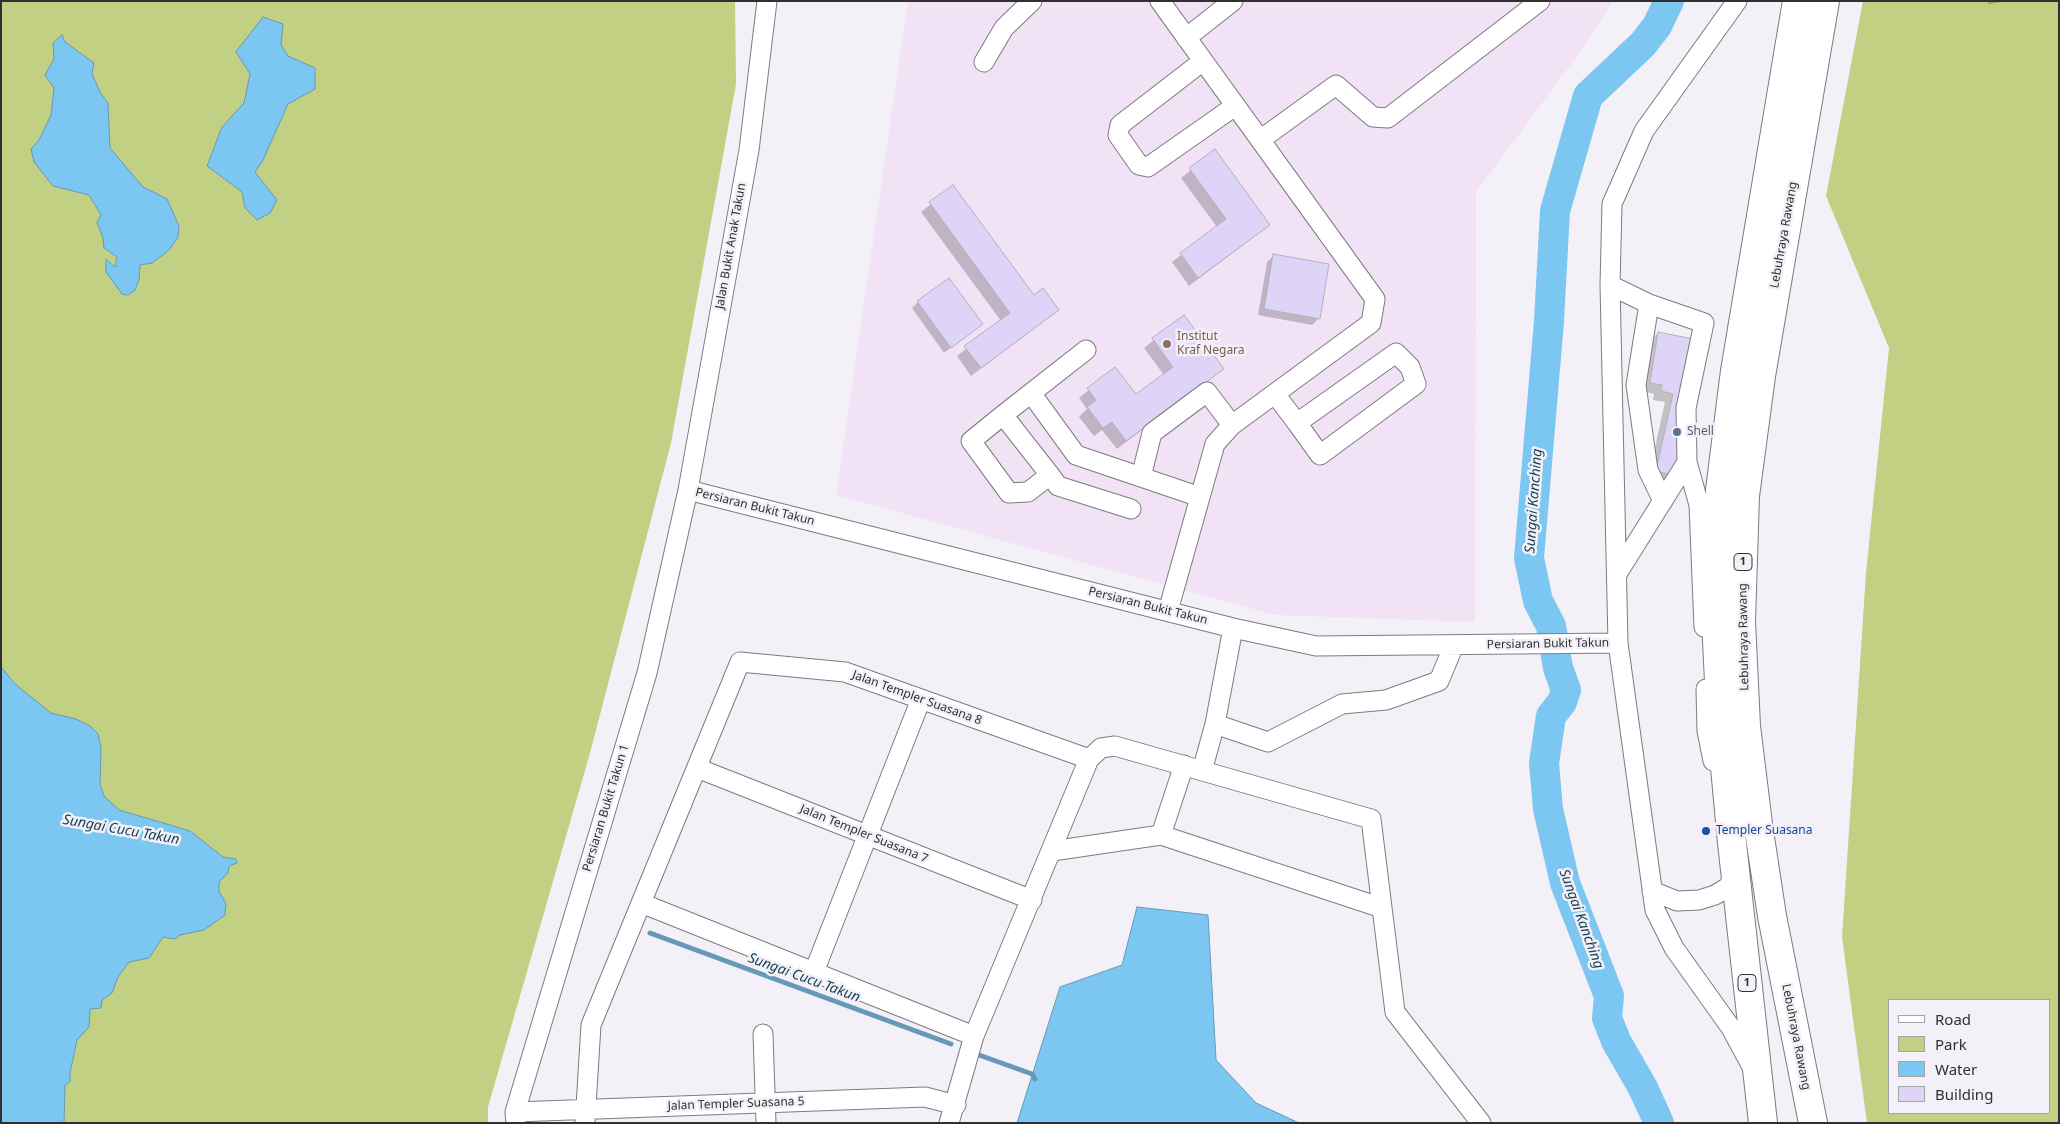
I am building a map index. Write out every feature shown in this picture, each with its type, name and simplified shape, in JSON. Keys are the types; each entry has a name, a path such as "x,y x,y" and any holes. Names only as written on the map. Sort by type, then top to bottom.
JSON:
{"highway":[{"name":"Lebuhraya Rawang","path":"1763,1123 1732,843 1721,724 1716,619 1720,490 1735,371 1797,1"},
{"name":"Lebuhraya Rawang","path":"1813,1123 1772,916 1758,824 1746,726 1741,621 1745,496 1760,376 1825,1"}],"street":[{"name":"Jalan Bukit Anak Takun","path":"688,490 749,150 767,1"},
{"path":"984,62 1004,28 1032,1"},
{"path":"1160,1 1375,299 1371,323 1232,426 1215,444 1168,611"},
{"path":"1186,38 1233,1"},
{"path":"1737,1 1644,131 1612,204 1610,285 1618,643 1655,910 1663,929 1731,1028 1760,1084"},
{"path":"1260,140 1336,85 1373,117 1388,118 1533,4"},
{"path":"1203,61 1120,125 1118,135 1139,165 1148,167 1236,106"},
{"path":"1610,285 1650,304 1704,323 1686,408 1687,462 1699,505 1707,731 1724,826 1732,843"},
{"path":"1650,304 1636,385 1648,470 1663,501"},
{"path":"1050,475 1028,492 1009,493 971,441 1086,350"},
{"path":"1275,394 1320,455 1416,384 1410,367 1396,353 1297,423"},
{"path":"1141,477 1152,433 1208,392 1232,426"},
{"path":"1031,393 1076,455 1200,497"},
{"path":"1002,415 1058,486 1131,509"},
{"path":"1617,574 1687,462"},
{"name":"Persiaran Bukit Takun","path":"688,490 1233,628 1316,646 1507,646 1618,643"},
{"name":"Persiaran Bukit Takun 1","path":"515,1117 647,673 688,490"},
{"path":"1161,835 1215,724 1233,628"},
{"path":"1215,724 1268,742 1342,704 1386,700 1439,681 1454,645"},
{"name":"Jalan Templer Suasana 8","path":"697,768 740,662 845,672 1090,759"},
{"path":"814,972 920,699"},
{"path":"952,1114 974,1036 1090,759 1100,748 1115,746 1371,819 1395,1012 1481,1123"},
{"path":"585,1115 591,1025 697,768"},
{"name":"Jalan Templer Suasana 7","path":"697,768 1032,900"},
{"path":"1052,851 1161,835 1382,908"},
{"path":"1652,892 1677,901 1698,900 1715,895 1728,888 1735,875"},
{"path":"641,904 974,1036"},
{"path":"763,1034 766,1123"},
{"name":"Jalan Templer Suasana 5","path":"515,1117 925,1097 952,1114"}],"shaded area":[{"name":"Institut Kraf Negara","path":"908,1 1613,1 1580,52 1476,192 1475,622 1275,615 836,495"}],"green space":[{"path":"1,1 735,1 736,84 671,443 590,753 488,1107 488,1123 1,1123"},
{"path":"1863,1 2059,1 2059,1123 1867,1123 1842,937 1866,573 1889,348 1826,196"}],"water":[{"path":"263,17 283,24 281,45 288,56 315,68 315,89 288,104 263,160 255,172 277,200 270,213 257,220 245,208 242,192 207,166 222,127 244,103 250,74 236,52"},
{"path":"62,35 65,42 94,63 92,74 100,92 108,103 110,148 143,187 167,199 179,226 178,237 169,250 152,263 140,265 139,280 135,290 128,295 122,294 106,272 106,259 115,267 117,257 104,248 103,238 97,222 101,215 89,195 53,186 34,162 31,149 39,140 51,115 54,88 45,75 54,59 53,43"},
{"path":"1,667 15,684 51,713 76,719 90,726 98,734 101,748 100,784 104,796 119,810 190,831 223,857 236,859 237,863 229,866 228,873 219,882 219,891 226,904 225,915 204,930 180,935 175,939 163,937 149,958 129,962 118,977 112,993 102,1000 101,1008 90,1009 89,1027 77,1040 70,1082 65,1085 64,1123 1,1123"},
{"path":"1137,907 1208,915 1216,1060 1256,1103 1299,1123 1017,1123 1060,987 1122,965"}],"building":[{"path":"1215,149 1270,225 1198,278 1180,253 1226,219 1189,168"},
{"path":"953,185 1034,295 1043,288 1059,310 981,368 964,346 1010,313 929,202"},
{"path":"1273,254 1329,264 1320,319 1264,309"},
{"path":"949,278 983,324 951,348 917,301"},
{"path":"1184,315 1224,369 1126,441 1112,422 1103,428 1087,407 1096,400 1087,388 1115,367 1136,394 1173,367 1152,338"},
{"name":"Shell","path":"1658,332 1708,342 1681,477 1656,471 1673,394 1661,391 1662,385 1650,383"}],"waterway":[{"name":"Sungai Kanching","path":"1659,1123 1643,1088 1616,1041 1607,1018 1609,996 1565,883 1548,809 1544,763 1551,716 1562,702 1566,690 1558,668 1551,626 1538,601 1529,558 1549,321 1555,211 1588,96 1643,44 1657,26 1669,1"},
{"name":"Sungai Cucu Takun","path":"650,933 951,1044"},
{"name":"Sungai Cucu Takun","path":"979,1055 1032,1074 1035,1079"}],"place":[{"name":"Institut Kraf Negara","path":"1167,344"},
{"name":"Shell","path":"1677,432"},
{"name":"Templer Suasana","path":"1706,831"}]}
